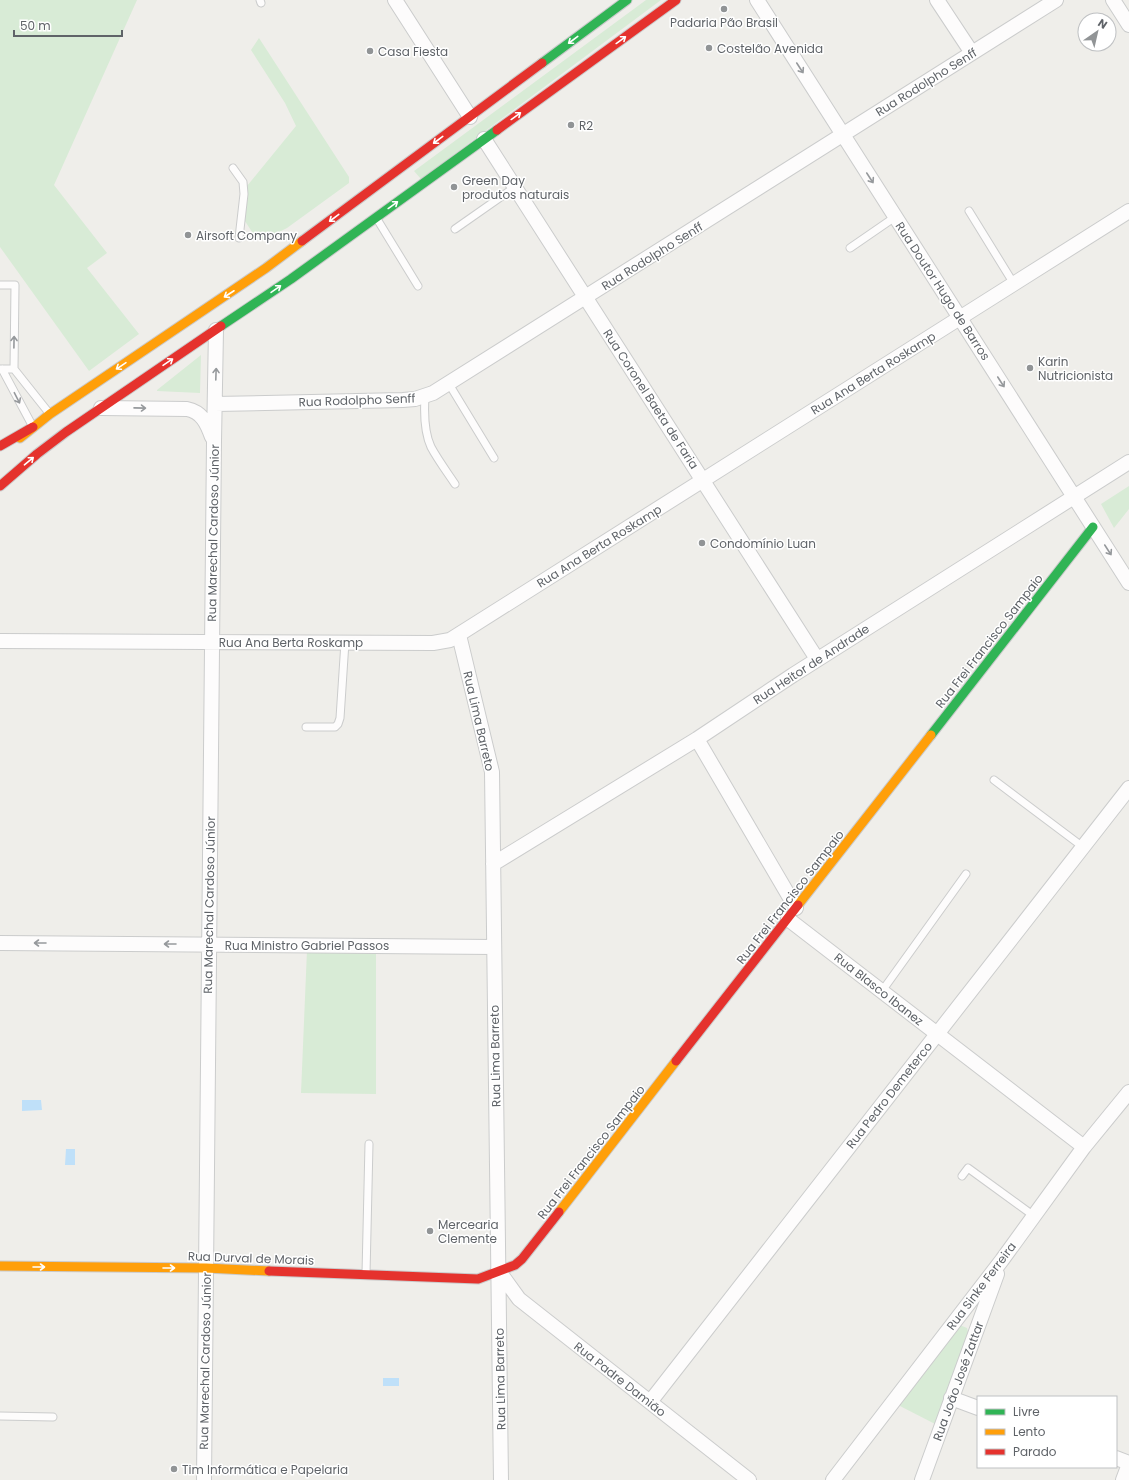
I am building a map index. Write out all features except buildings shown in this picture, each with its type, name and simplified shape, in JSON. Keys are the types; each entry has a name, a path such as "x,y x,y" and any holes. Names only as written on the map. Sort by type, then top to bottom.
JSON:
{"main road":[{"path":"0,454 50,414 266,268 627,0"},
{"path":"0,486 37,454 101,408 291,279 676,0"},
{"path":"0,446 33,427"},
{"name":"Rua Frei Francisco Sampaio","path":"498,1270 515,1265 522,1259 1093,527"},
{"name":"Rua Durval de Morais","path":"0,1266 206,1268 478,1279 498,1270"}],"street":[{"path":"395,0 470,117"},
{"name":"Rua Doutor Hugo de Barros","path":"757,0 1129,583"},
{"path":"937,0 972,54"},
{"name":"Rua Rodolpho Senff","path":"215,404 403,400 425,397 449,384 586,298 1056,0"},
{"path":"1113,0 1129,26"},
{"name":"Rua Coronel Baeta de Faria","path":"484,139 818,659"},
{"name":"Rua Ana Berta Roskamp","path":"0,641 432,643 450,640 1129,211"},
{"name":"Rua Marechal Cardoso Júnior","path":"204,1480 216,330"},
{"path":"101,408 187,408 193,410 204,419 214,441"},
{"name":"Rua Heitor de Andrade","path":"493,864 698,738 818,659 1129,462"},
{"name":"Rua Lima Barreto","path":"459,635 492,772 501,1480"},
{"name":"Rua Blasco Ibanez","path":"698,738 792,913 882,991 1084,1147"},
{"name":"Rua Pedro Demeterco","path":"650,1402 1129,788"},
{"name":"Rua Ministro Gabriel Passos","path":"0,943 494,947"},
{"name":"Rua Sinke Ferreira","path":"833,1480 1002,1260 1084,1147 1129,1092"},
{"name":"Rua João José Zattar","path":"922,1480 1002,1260"},
{"name":"Rua Padre Damião","path":"498,1270 519,1299 749,1480"},
{"path":"952,1398 977,1408"},
{"path":"1117,1458 1129,1464 1123,1480"}],"lane":[{"path":"233,168 243,182 244,194 239,238"},
{"path":"455,229 515,187"},
{"path":"969,211 1014,284"},
{"path":"376,217 418,286"},
{"path":"850,248 895,217"},
{"path":"0,285 15,285 14,369 50,414"},
{"path":"14,369 1,369 33,427"},
{"path":"449,384 494,458"},
{"path":"425,397 424,410 427,434 431,446 455,484"},
{"path":"306,727 335,726 338,724 340,718 345,642"},
{"path":"994,780 1083,847"},
{"path":"882,991 966,874"},
{"path":"366,1275 368,1144"},
{"path":"962,1176 968,1168 1034,1216"},
{"path":"0,1416 53,1417"}],"green space":[{"path":"0,0 137,0 54,185 107,253 87,268 139,334 89,371 0,247"},
{"path":"646,0 661,0 421,179 414,171"},
{"path":"259,38 349,177 349,183 287,228 263,240 254,235 243,218 247,186 296,126 285,103 251,50"},
{"path":"201,355 200,393 157,391 157,390"},
{"path":"1129,486 1129,509 1114,528 1101,504"},
{"path":"307,950 376,952 376,1094 301,1093"},
{"path":"957,1324 967,1328 968,1332 937,1425 898,1405"}],"water":[{"path":"22,1100 41,1100 42,1110 22,1111"},
{"path":"66,1149 75,1149 75,1165 65,1165"},
{"path":"383,1378 399,1378 399,1386 383,1386"}],"traffic: fast":[{"path":"542,63 627,0"},
{"path":"221,326 291,279 497,130"},
{"path":"931,735 1093,527"}],"traffic: slow":[{"path":"20,438 50,414 266,268 302,241"},
{"path":"798,905 931,735"},
{"path":"559,1212 676,1061"},
{"path":"0,1266 206,1268 269,1271"}],"traffic: jam":[{"path":"497,130 676,0"},
{"path":"302,241 542,63"},
{"path":"0,486 37,454 66,432 221,326"},
{"path":"0,446 33,427"},
{"path":"676,1061 798,905"},
{"path":"269,1271 478,1279 515,1265 522,1259 559,1212"}],"place":[{"name":"Padaria Pão Brasil","path":"724,9"},
{"name":"Costelão Avenida","path":"709,48"},
{"name":"Casa Fiesta","path":"370,51"},
{"name":"R2","path":"571,125"},
{"name":"Green Day produtos naturais","path":"454,187"},
{"name":"Airsoft Company","path":"188,235"},
{"name":"Karin Nutricionista","path":"1030,368"},
{"name":"Condomínio Luan","path":"702,543"},
{"name":"Mercearia Clemente","path":"430,1231"},
{"name":"Tim Informática e Papelaria","path":"174,1469"}]}
